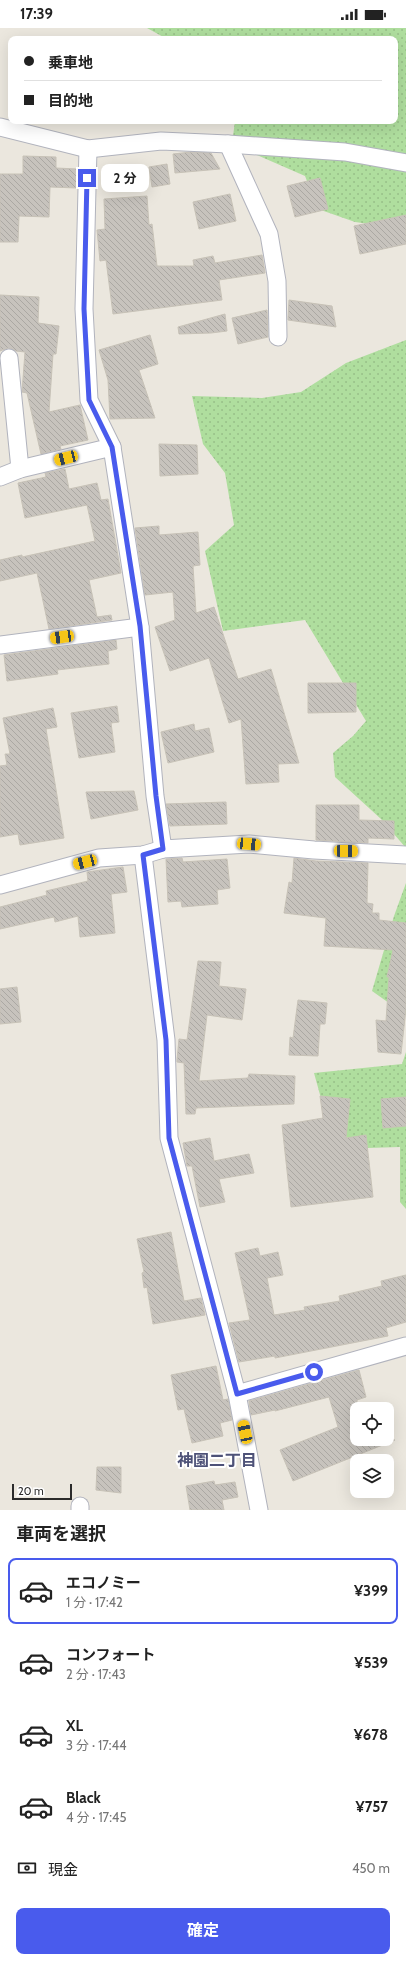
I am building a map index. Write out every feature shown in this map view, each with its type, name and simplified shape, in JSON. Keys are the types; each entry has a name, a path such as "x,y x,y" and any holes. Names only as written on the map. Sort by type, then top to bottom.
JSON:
{"street":[{"path":"0,127 88,149 161,141 345,152 406,163"},
{"path":"228,144 269,234 277,281 278,337"},
{"path":"88,149 84,309 89,400 112,447 140,626 156,796 163,849"},
{"path":"9,358 20,469"},
{"path":"0,477 20,469 112,447"},
{"path":"0,645 140,626"},
{"path":"0,886 99,858 143,855 163,849 249,844 314,850 406,855"},
{"path":"143,855 166,1040 169,1138 237,1394 259,1510"},
{"path":"237,1394 406,1346"}],"green space":[{"path":"147,28 406,28 406,229 355,222 318,209 305,176 232,144 235,124 398,124 398,36 162,36"},
{"path":"406,340 406,848 381,819 335,777 333,753 353,736 366,721 305,620 223,631 205,551 234,525 225,473 203,444 192,396 262,398 301,392 346,363"},
{"path":"406,883 406,1015 372,991 394,916"},
{"path":"406,1052 406,1209 400,1202 400,1147 335,1149 314,1073 402,1064"}],"building":[{"path":"191,152 211,153 220,169 175,173 173,154"},
{"path":"23,156 56,157 56,168 77,169 77,188 50,187 49,217 19,216 18,242 0,242 0,174 23,174"},
{"path":"167,164 170,184 152,187 149,167"},
{"path":"320,178 328,209 295,217 287,186"},
{"path":"230,194 236,221 199,229 193,202"},
{"path":"147,196 149,225 152,224 157,266 194,266 193,260 213,256 215,263 262,255 265,273 219,280 222,300 113,314 106,260 100,261 97,230 105,229 104,199"},
{"path":"406,215 406,244 360,254 354,226"},
{"path":"0,295 39,297 38,323 59,326 56,354 53,354 49,412 80,405 88,440 60,446 61,449 41,454 27,393 22,392 25,352 8,348 0,351"},
{"path":"289,300 332,306 336,327 288,320"},
{"path":"267,310 268,337 238,344 232,318"},
{"path":"225,314 227,331 179,334 178,327"},
{"path":"150,335 158,364 139,370 155,418 110,419 108,380 99,350"},
{"path":"159,444 197,445 198,474 160,476"},
{"path":"65,469 69,489 97,483 101,500 108,499 121,573 89,580 97,617 111,615 112,620 49,629 37,573 0,581 0,560 22,555 22,557 95,541 87,505 25,518 18,483 46,477 45,473"},
{"path":"159,526 159,535 198,532 200,565 193,566 196,613 214,607 238,679 271,669 299,763 278,764 279,782 246,784 241,719 229,723 209,658 170,671 155,627 175,620 173,592 145,595 135,528"},
{"path":"116,640 117,649 108,651 109,664 57,670 58,674 7,681 4,655"},
{"path":"308,683 356,683 356,712 308,713"},
{"path":"117,706 119,722 111,723 115,752 79,758 71,713"},
{"path":"53,708 57,727 46,729 64,838 20,845 18,834 0,837 0,766 7,765 5,754 10,754 3,718"},
{"path":"194,724 195,731 209,728 214,752 168,763 161,732"},
{"path":"134,791 138,810 91,819 86,792"},
{"path":"226,802 227,824 170,826 166,804"},
{"path":"316,805 359,805 359,820 394,821 394,839 368,838 368,843 316,840"},
{"path":"182,858 183,862 227,859 230,888 217,890 218,904 182,907 181,901 168,902 166,859"},
{"path":"294,858 316,861 368,863 367,903 373,904 372,913 379,913 379,920 406,923 406,1009 401,1054 378,1052 376,1020 386,1021 389,977 387,977 393,950 324,946 326,918 284,913 289,882 292,883"},
{"path":"123,867 127,892 111,894 115,933 80,937 78,916 55,922 54,917 0,929 0,907 47,895 46,891 88,881 87,872"},
{"path":"198,961 221,962 219,986 246,989 242,1020 207,1015 199,1081 248,1078 249,1074 295,1076 294,1104 196,1108 195,1114 186,1114 184,1063 177,1062 177,1060 179,1039 187,1040"},
{"path":"17,987 21,1022 0,1024 0,989"},
{"path":"298,1000 327,1003 325,1024 320,1024 318,1056 289,1055 290,1037 293,1038"},
{"path":"320,1096 350,1099 346,1138 366,1135 373,1197 291,1207 282,1125 323,1118"},
{"path":"406,1097 406,1126 383,1128 381,1099"},
{"path":"210,1138 214,1161 249,1154 254,1173 219,1179 225,1202 200,1207 192,1166 187,1166 183,1143"},
{"path":"171,1232 184,1301 201,1298 205,1315 153,1324 147,1287 144,1288 142,1273 144,1272 137,1239"},
{"path":"258,1248 260,1256 278,1252 283,1275 267,1278 274,1315 305,1310 304,1307 340,1301 339,1296 382,1286 381,1281 406,1275 406,1322 386,1328 388,1336 275,1358 275,1356 239,1362 229,1323 250,1320 235,1253"},
{"path":"216,1366 223,1400 228,1399 232,1420 220,1423 223,1436 192,1443 184,1409 178,1410 171,1375"},
{"path":"359,1370 366,1397 357,1400 357,1402 350,1402 350,1446 380,1446 360,1454 350,1454 350,1458 293,1481 280,1450 338,1427 329,1397 275,1411 251,1415 249,1401"},
{"path":"97,1467 121,1467 121,1493 96,1490"},
{"path":"214,1481 215,1485 235,1482 238,1497 222,1500 224,1510 190,1510 186,1486"}],"district":[{"name":"神園二丁目","path":"217,1460"}],"route":[{"path":"87,178 84,309 89,400 112,447 140,626 156,796 163,849 143,855 156,944 166,1040 169,1138 237,1394 314,1372"}]}
